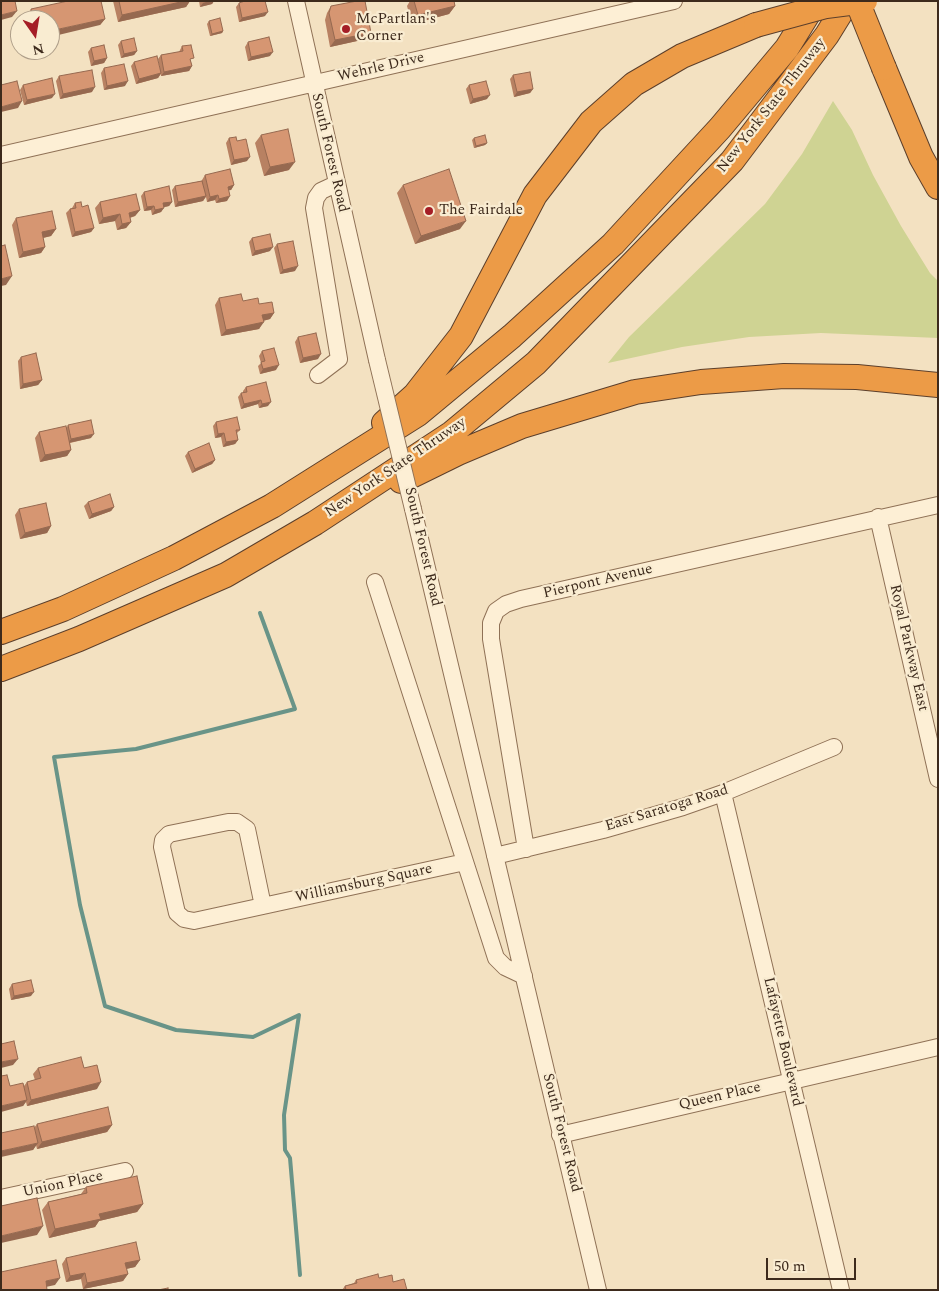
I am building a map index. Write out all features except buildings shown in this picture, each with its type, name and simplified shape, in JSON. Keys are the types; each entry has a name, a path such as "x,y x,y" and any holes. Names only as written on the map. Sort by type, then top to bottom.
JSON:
{"highway":[{"name":"New York State Thruway","path":"1,632 63,609 174,558 272,506 418,414 512,336 613,244 720,128 787,48 816,1"},
{"name":"New York State Thruway","path":"1,669 87,636 226,575 315,524 452,433 536,363 732,161 826,34 848,1"},
{"path":"857,1 921,157 938,187"},
{"path":"341,462 415,395 451,350 461,336 535,195 591,122 634,84 682,56 756,25 826,6 865,1"},
{"path":"315,524 458,452 522,426 635,392 701,382 784,376 857,376 938,385"}],"street":[{"name":"South Forest Road","path":"296,1 313,84 377,360 598,1290"},
{"name":"Wehrle Drive","path":"1,155 654,4 674,1"},
{"path":"318,375 339,360 314,208 316,198 321,191 336,184"},
{"name":"Pierpont Avenue","path":"526,849 491,639 491,623 496,611 506,604 521,600 938,504"},
{"name":"Royal Parkway East","path":"878,517 938,779"},
{"path":"376,582 496,958 505,968 524,976"},
{"name":"East Saratoga Road","path":"495,856 603,830 723,794 834,747"},
{"name":"Lafayette Boulevard","path":"723,794 841,1290"},
{"name":"Williamsburg Square","path":"262,906 247,828 237,822 228,822 169,834 163,840 162,847 176,913 184,919 194,921 465,862"},
{"name":"Queen Place","path":"560,1135 938,1047"},
{"name":"Union Place","path":"1,1198 125,1171"}],"green space":[{"path":"833,101 852,130 873,175 901,226 930,273 938,281 938,338 821,333 749,337 682,347 608,363 629,337 765,204 802,154"}],"waterway":[{"path":"260,613 295,709 136,749 54,757 80,905 105,1006 176,1030 253,1037 299,1015 284,1115 285,1150 290,1158 300,1275"}],"place":[{"name":"McPartlan's Corner","path":"346,29"},
{"name":"The Fairdale","path":"429,211"}]}
